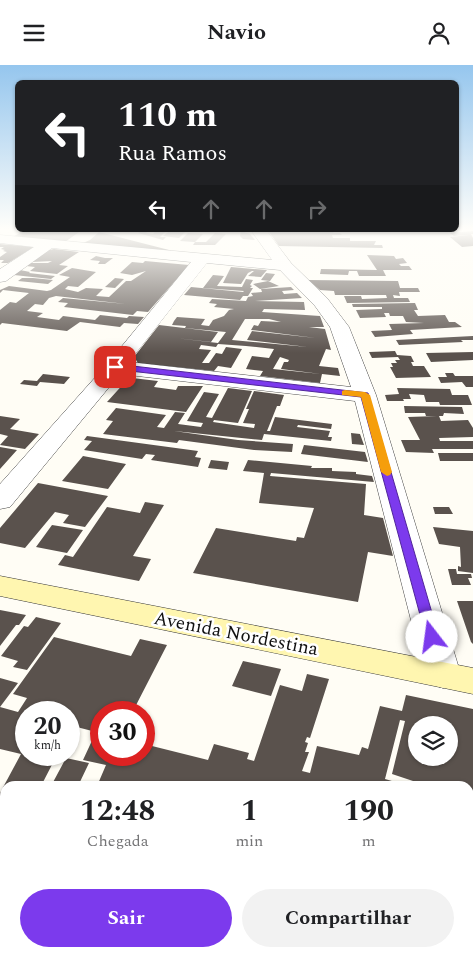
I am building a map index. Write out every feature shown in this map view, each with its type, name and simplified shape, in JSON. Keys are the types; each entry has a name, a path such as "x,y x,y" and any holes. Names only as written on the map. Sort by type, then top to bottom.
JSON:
{"main road":[{"name":"Avenida Nordestina","path":"0,586 458,678"}],"street":[{"path":"0,277 11,270"},
{"path":"4,493 115,367 193,270"},
{"path":"289,270 321,302 339,327 365,395 458,678"},
{"path":"115,367 365,395"}],"building":[{"path":"20,270 55,276 51,279 14,275"},
{"path":"32,270 63,270 57,274 30,271"},
{"path":"69,270 82,270 96,272 78,287 68,286 65,289 78,292 86,288 103,289 96,296 109,297 126,281 131,281 146,271 132,275 120,273 124,270 185,270 148,312 137,311 133,315 64,307 68,303 58,302 63,298 126,304 56,296 49,298 43,305 35,304 27,311 43,313 37,317 59,320 63,316 95,320 100,315 127,318 129,316 144,317 138,324 124,323 120,327 80,322 67,331 2,323 0,325 0,310 10,302 16,303 29,293 3,290 0,293 0,290 9,286 47,291 70,277 59,275"},
{"path":"230,270 267,270 261,277 248,276 254,271 248,273 241,284 223,283"},
{"path":"321,270 377,270 412,270 383,270 386,276 359,276 357,271 349,271 348,275 320,274"},
{"path":"266,273 275,274 270,281 261,280"},
{"path":"213,275 224,276 217,286 242,287 246,279 253,280 250,288 253,288 248,296 243,296 240,300 184,295 191,287 243,292 244,291 203,288"},
{"path":"22,278 53,280 48,284 18,281"},
{"path":"115,278 124,279 115,288 105,287"},
{"path":"308,280 398,281 400,288 418,288 420,292 399,292 400,296 393,295 394,298 408,298 410,302 347,303 344,296 361,296 362,299 387,298 386,295 335,295 334,291 320,290"},
{"path":"268,281 279,286 260,289 253,284"},
{"path":"291,287 294,290 282,291 284,294 297,293 302,298 255,301 304,302 305,310 264,309 262,312 320,316 324,327 309,327 325,329 331,350 326,349 319,366 338,368 340,376 322,374 320,383 260,376 263,371 246,369 252,356 269,358 274,349 246,346 218,344 216,347 201,345 199,349 211,350 202,363 209,363 216,353 222,354 226,347 242,349 231,368 218,366 214,371 138,363 134,357 159,325 218,332 211,342 175,338 218,343 226,332 172,325 177,317 205,319 201,325 209,326 213,320 224,316 229,310 234,309 214,307 217,304 209,303 212,299 246,301 248,297 253,296 251,293 262,292 261,289","holes":["245,319 269,319 281,322 261,321 258,326 254,325 251,330 316,338 252,331 247,340 308,347 232,340","280,357 289,360 284,362 281,369 321,374 273,369"]},
{"path":"415,303 418,310 414,310 418,316 445,315 449,322 455,322 462,327 410,330 413,334 375,337 371,331 392,330 389,324 424,323 406,322 403,316 390,316 389,313 384,313 386,317 360,318 356,310 382,309 382,307 353,307 352,304"},
{"path":"473,336 473,340 461,340 463,342 399,345 396,340"},
{"path":"395,351 397,355 411,356 414,362 411,362 413,366 424,366 431,377 396,378 390,367 393,367 391,363 397,363 395,360 400,360 398,357 372,358 369,352"},
{"path":"473,352 473,360 431,362 426,353"},
{"path":"445,373 453,373 455,376 473,376 473,387 466,387 462,382 441,383 438,377 447,377"},
{"path":"43,374 70,377 64,384 40,382 37,386 20,384 24,380 37,381"},
{"path":"132,378 158,381 154,387 176,390 178,386 203,386 186,412 107,402 127,380"},
{"path":"228,388 252,391 238,423 214,420 213,422 254,428 255,424 243,423 249,409 246,409 254,391 284,395 280,406 277,406 267,431 270,431 275,417 332,424 331,429 298,425 297,427 330,431 328,437 332,437 331,441 264,434 262,440 174,431 238,440 293,444 292,452 254,450 179,440 177,443 103,434 113,421 106,420 116,408 166,415 157,427 164,428 175,412 185,413 178,424 201,427 203,423 187,421 204,392 219,394 206,417 212,418"},
{"path":"397,388 450,389 452,395 468,395 472,405 440,405 439,402 426,402 424,395 409,394 411,399 387,401 385,395 399,394"},
{"path":"404,406 462,407 464,414 444,413 443,416 439,416 441,421 468,420 473,428 473,437 439,438 440,441 473,441 473,449 432,449 434,453 406,452 401,440 420,440 408,417 437,416 426,416 425,413 405,413"},
{"path":"0,416 20,419 10,429 39,434 25,449 0,445 8,436 0,434"},
{"path":"351,433 360,434 364,445 352,444"},
{"path":"87,436 198,451 195,457 201,458 198,467 151,460 155,455 146,454 142,459 84,450 92,441 84,440"},
{"path":"304,445 365,452 368,462 301,454"},
{"path":"0,447 17,450 0,469"},
{"path":"438,453 473,453 473,461 440,461"},
{"path":"83,456 126,464 108,489 62,481"},
{"path":"211,460 229,462 227,470 208,468"},
{"path":"248,460 312,466 311,468 332,468 332,471 356,472 356,474 372,476 374,482 271,473 270,476 366,484 364,515 383,518 393,556 368,552 358,602 193,573 216,528 296,541 297,537 304,538 314,508 259,503 264,473 243,471"},
{"path":"38,483 108,496 85,527 63,523 69,515 55,512 25,548 0,543 0,528"},
{"path":"145,502 164,505 133,556 151,559 139,581 58,565 65,555 73,557 107,507 140,513"},
{"path":"433,507 449,507 453,514 435,514"},
{"path":"52,525 83,530 67,553 36,547"},
{"path":"433,527 473,531 473,573 458,571 458,566 461,567 460,547 439,544"},
{"path":"448,569 456,569 457,574 471,574 472,578 468,578 471,585 452,585"},
{"path":"457,601 473,601 473,644 471,642"},
{"path":"0,610 26,615 0,646"},
{"path":"36,617 61,623 27,670 13,667 18,661 1,656 24,626 28,627"},
{"path":"54,637 131,656 140,639 167,645 138,701 90,701 90,730 80,728 80,701 25,701 27,698 13,694"},
{"path":"243,661 281,669 271,696 232,686"},
{"path":"307,674 329,679 310,738 307,737 305,742 308,743 305,752 309,752 302,771 310,773 317,746 359,755 362,747 368,749 380,706 402,711 406,695 473,709 473,781 413,781 392,774 405,721 400,720 385,779 392,781 99,781 106,766 155,766 155,747 208,760 214,744 249,753 247,759 254,761 280,685 302,691"},
{"path":"0,678 18,683 0,707"},
{"path":"0,707 15,711 15,753 0,749"},
{"path":"90,745 90,762 83,760"},
{"path":"80,761 89,763 80,781 54,781 62,766 80,766"},
{"path":"15,766 51,766 44,781 6,781"}],"slow traffic":[{"path":"345,393 365,395 387,472"}],"route":[{"path":"115,367 365,395 432,637"}]}
